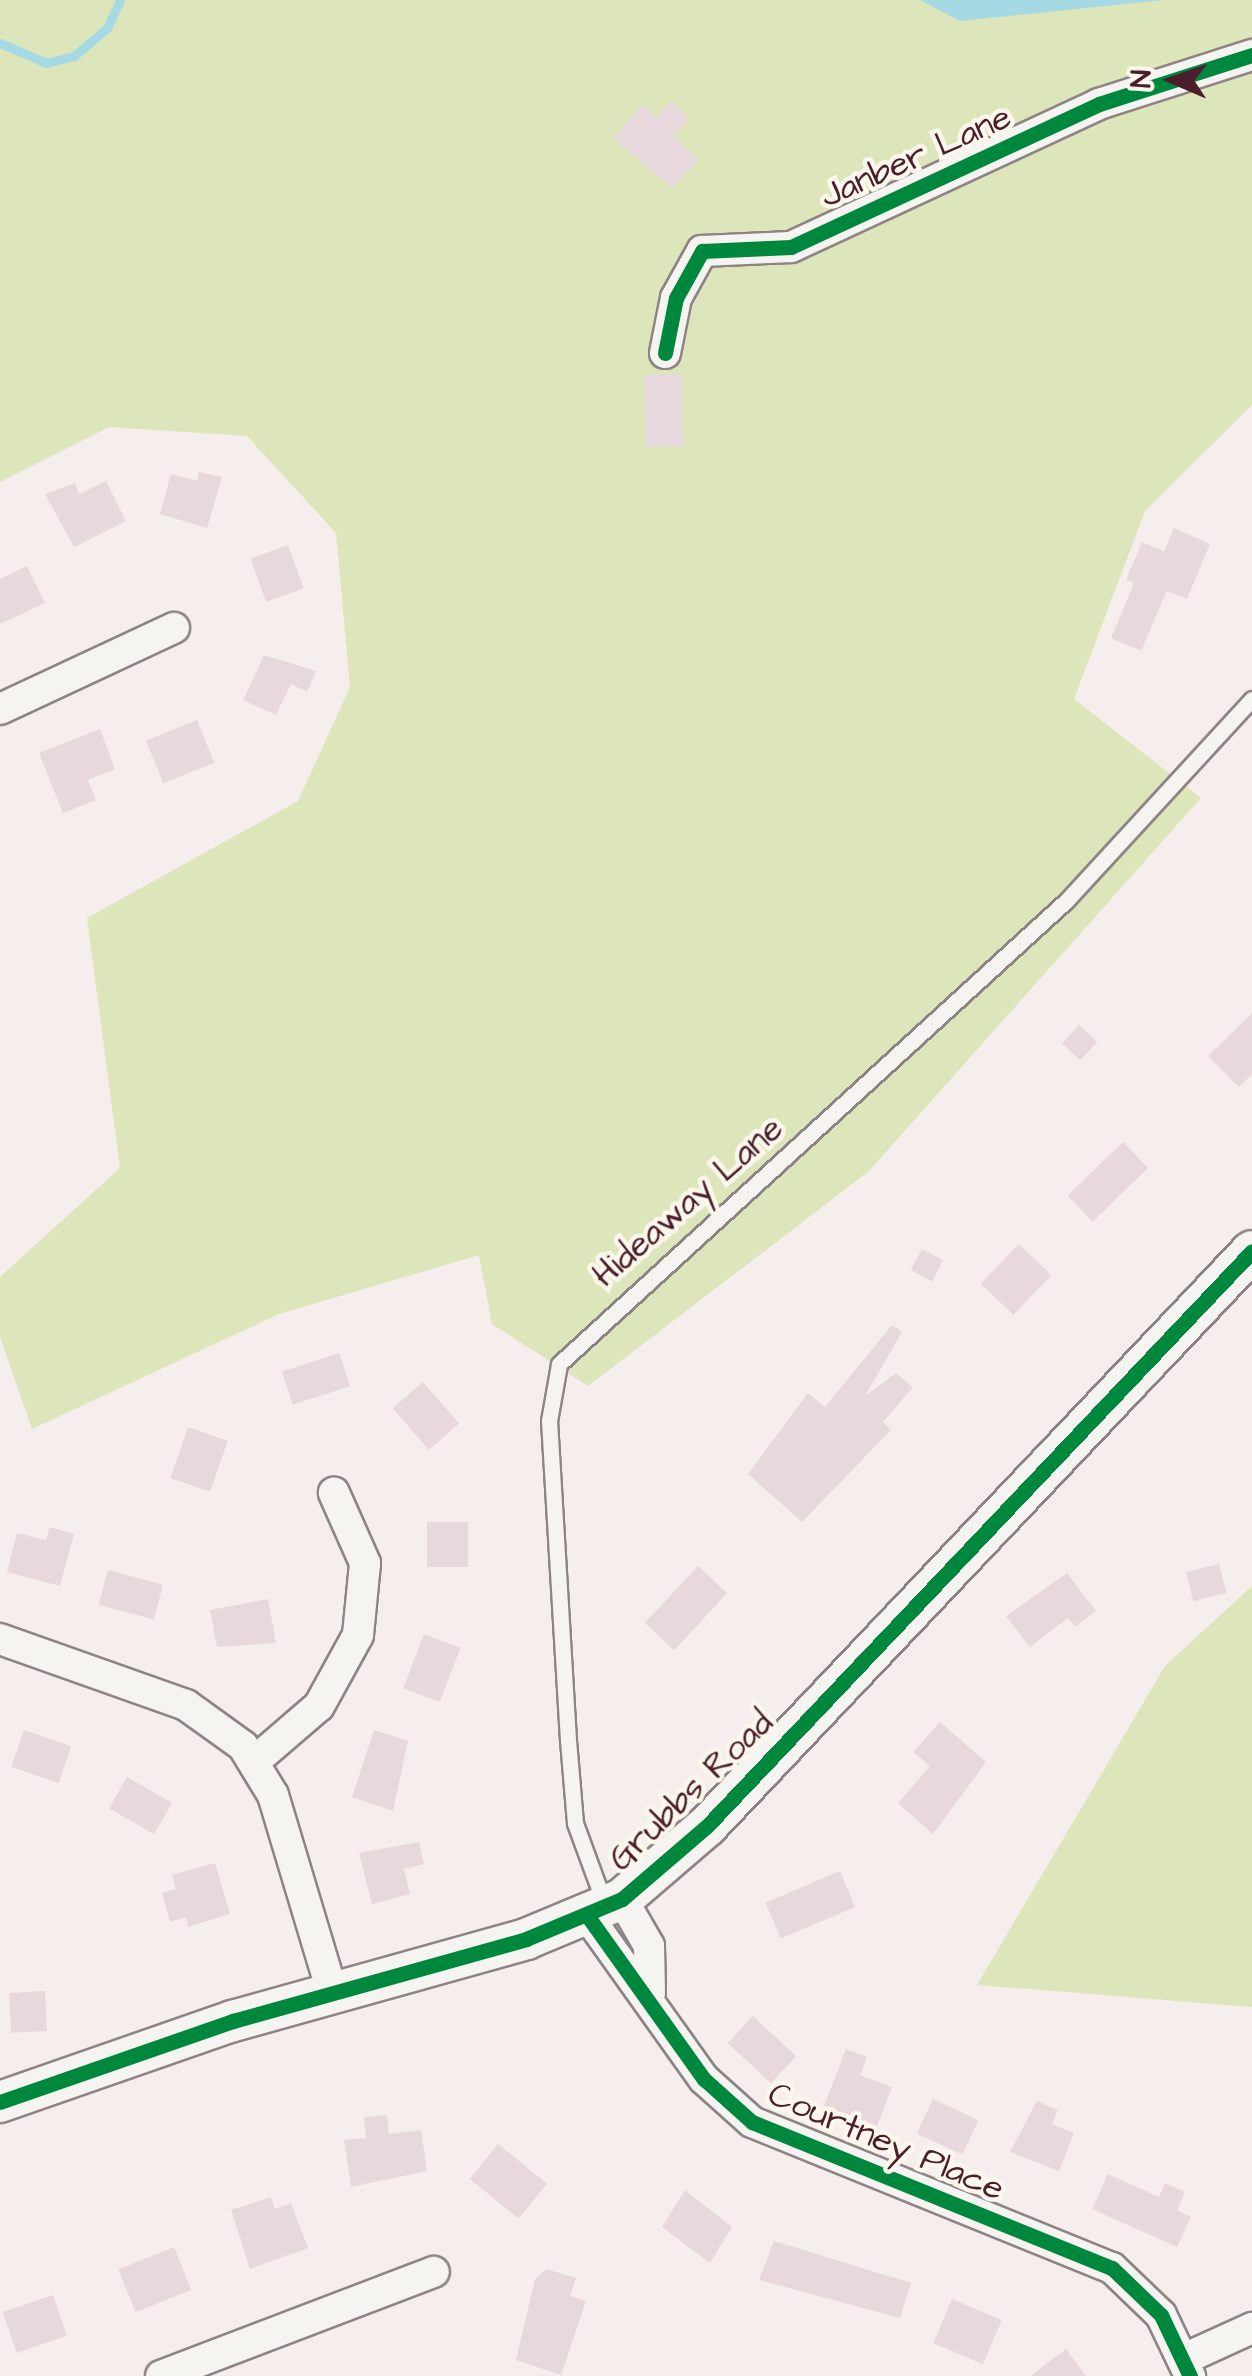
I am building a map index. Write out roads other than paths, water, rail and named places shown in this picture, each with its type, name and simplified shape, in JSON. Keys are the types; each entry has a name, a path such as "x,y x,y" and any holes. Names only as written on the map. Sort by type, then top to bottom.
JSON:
{"street":[{"name":"Janber Lane","path":"665,353 676,298 702,251 790,247 1099,104 1252,55"},
{"path":"0,709 174,628"},
{"name":"Grubbs Road","path":"0,2102 332,1992 606,1908 708,1826 1252,1250"},
{"path":"255,1760 318,1706 358,1635 364,1563 334,1493"},
{"path":"0,1639 186,1705 255,1760 332,1992"},
{"name":"Courtney Place","path":"606,1908 650,1946 650,1993 696,2070 752,2122 1100,2261 1151,2302 1187,2367"},
{"path":"160,2376 434,2272"},
{"path":"1187,2367 1252,2328"}],"lane":[{"name":"Hideaway Lane","path":"606,1908 582,1858 572,1790 549,1421 559,1364 1067,900 1252,699"}],"water":[{"path":"920,0 1164,0 960,21"}],"waterway":[{"path":"0,43 46,63 74,56 107,28 120,0"}]}
